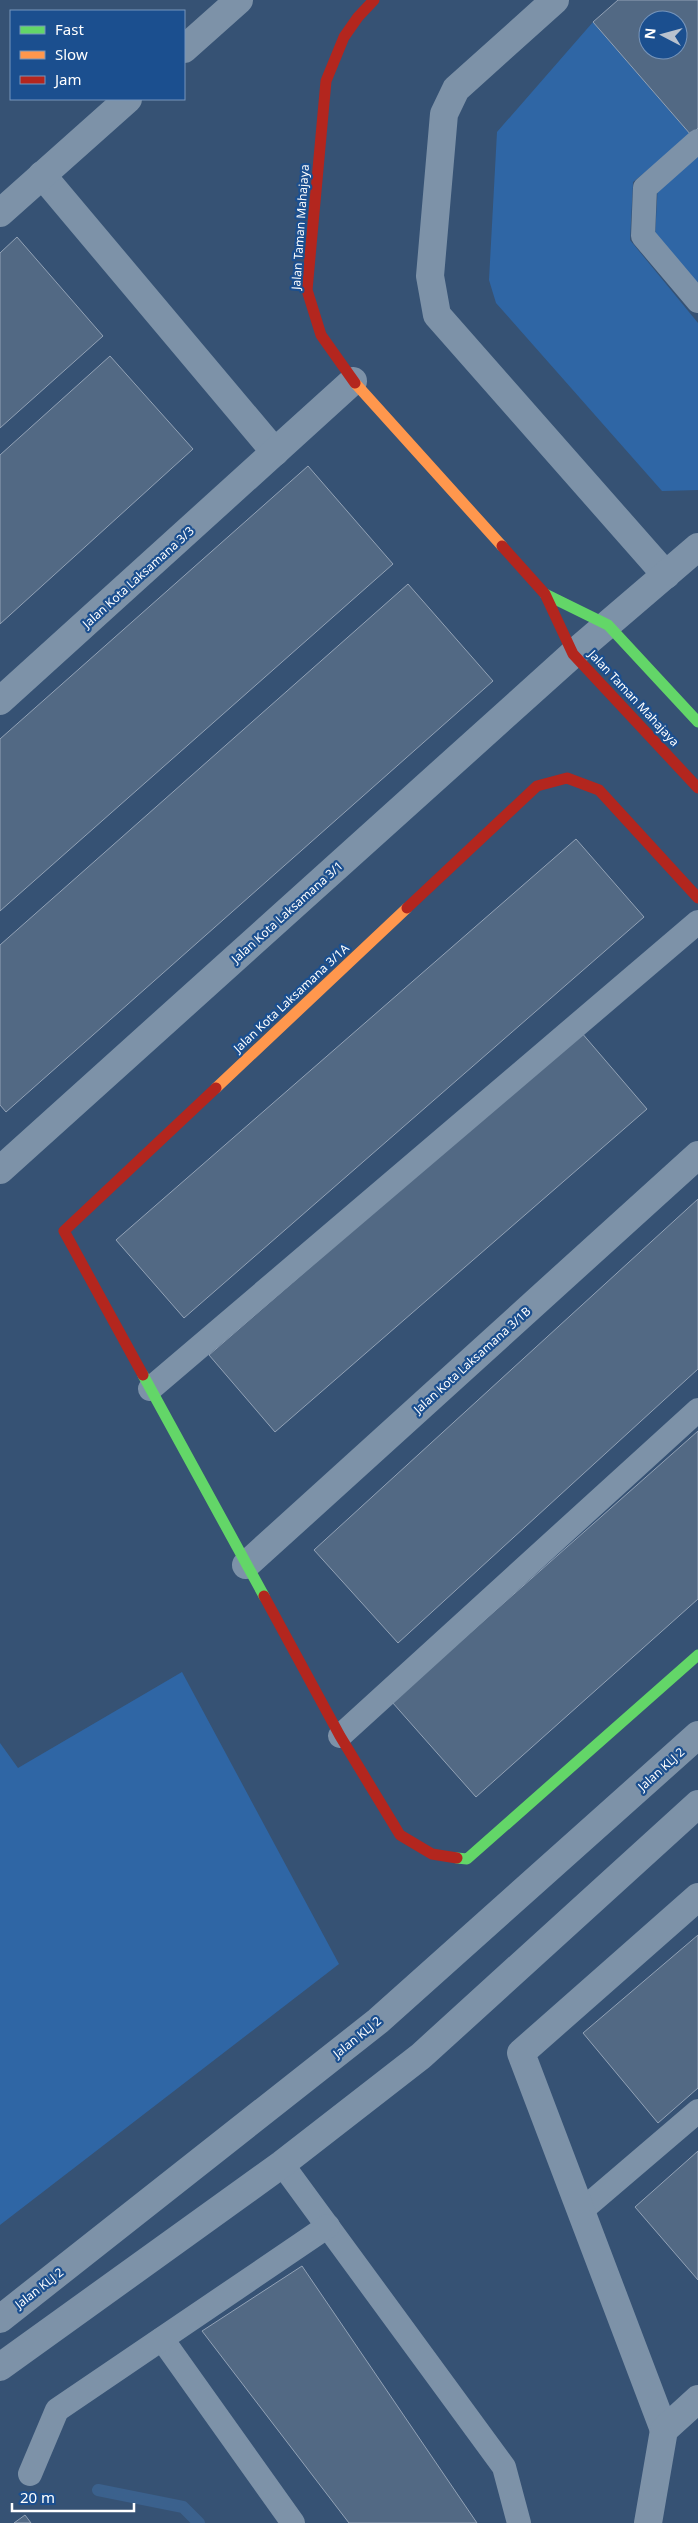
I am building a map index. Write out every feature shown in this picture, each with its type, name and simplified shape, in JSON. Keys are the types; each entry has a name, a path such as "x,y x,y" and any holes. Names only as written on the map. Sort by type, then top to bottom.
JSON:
{"street":[{"path":"185,48 239,0"},
{"name":"Jalan Taman Mahajaya","path":"374,0 359,12 332,63 326,81 307,290 321,335 353,381 545,594 574,654 698,788"},
{"path":"555,0 456,90 444,114 430,276 438,315 666,575"},
{"path":"0,213 127,100"},
{"path":"42,175 275,452"},
{"name":"Jalan Kota Laksamana 3/3","path":"0,701 353,381"},
{"name":"Jalan Kota Laksamana 3/1","path":"0,1170 574,654 698,547"},
{"name":"Jalan Taman Mahajaya","path":"545,594 608,625 698,722"},
{"name":"Jalan Kota Laksamana 3/1A","path":"150,1388 64,1231 536,786 567,778 599,790 698,898"},
{"name":"Jalan Kota Laksamana 3/1B","path":"246,1564 698,1155"},
{"path":"150,1388 340,1736 400,1835 432,1854 467,1859 698,1656"},
{"name":"Jalan KLJ 2","path":"0,2319 378,2021 698,1736"},
{"path":"0,2367 282,2164 421,2056 698,1804"},
{"path":"648,2523 664,2430 521,2054 698,1897"},
{"path":"664,2430 698,2399"}],"lane":[{"path":"698,141 645,188 643,236 698,301"},
{"path":"150,1388 698,922"},
{"path":"340,1736 698,1410"},
{"path":"581,2211 698,2111"},
{"path":"282,2164 504,2467 519,2523"},
{"path":"30,2474 57,2410 328,2226"},
{"path":"162,2339 293,2523"}],"shaded area":[{"path":"593,22 691,135 633,182 630,240 698,323 698,490 662,491 496,303 489,280 497,132"},
{"path":"698,149 698,283 655,237 658,183"},
{"path":"182,1672 339,1964 0,2225 0,1743 18,1768"}],"building":[{"path":"618,0 698,0 698,128 691,135 593,22"},
{"path":"17,237 103,336 0,428 0,253"},
{"path":"110,356 193,449 0,624 0,455"},
{"path":"308,466 393,564 0,911 0,739"},
{"path":"408,584 493,681 6,1112 0,1105 0,945"},
{"path":"576,839 644,917 184,1318 116,1240"},
{"path":"581,1032 647,1109 275,1432 209,1355"},
{"path":"698,1199 698,1369 398,1643 314,1550"},
{"path":"698,1431 698,1599 476,1797 392,1702"},
{"path":"698,1935 698,2088 658,2123 583,2033"},
{"path":"698,2151 698,2280 635,2207"},
{"path":"302,2266 477,2523 349,2523 202,2331"},
{"path":"25,2515 31,2523 14,2523"}],"waterway":[{"path":"98,2490 183,2507 199,2523"}],"traffic: fast":[{"path":"545,594 608,625 698,722"},
{"path":"143,1375 264,1596"},
{"path":"457,1858 467,1859 698,1655"}],"traffic: slow":[{"path":"355,383 502,546"},
{"path":"216,1088 407,908"}],"traffic: jam":[{"path":"355,383 321,335 307,290 326,81 344,37 358,17 374,0"},
{"path":"502,546 545,594 573,654 698,788"},
{"path":"407,908 537,786 567,778 599,790 698,898"},
{"path":"143,1375 64,1231 216,1088"},
{"path":"264,1596 340,1736 400,1835 432,1854 457,1858"}]}
